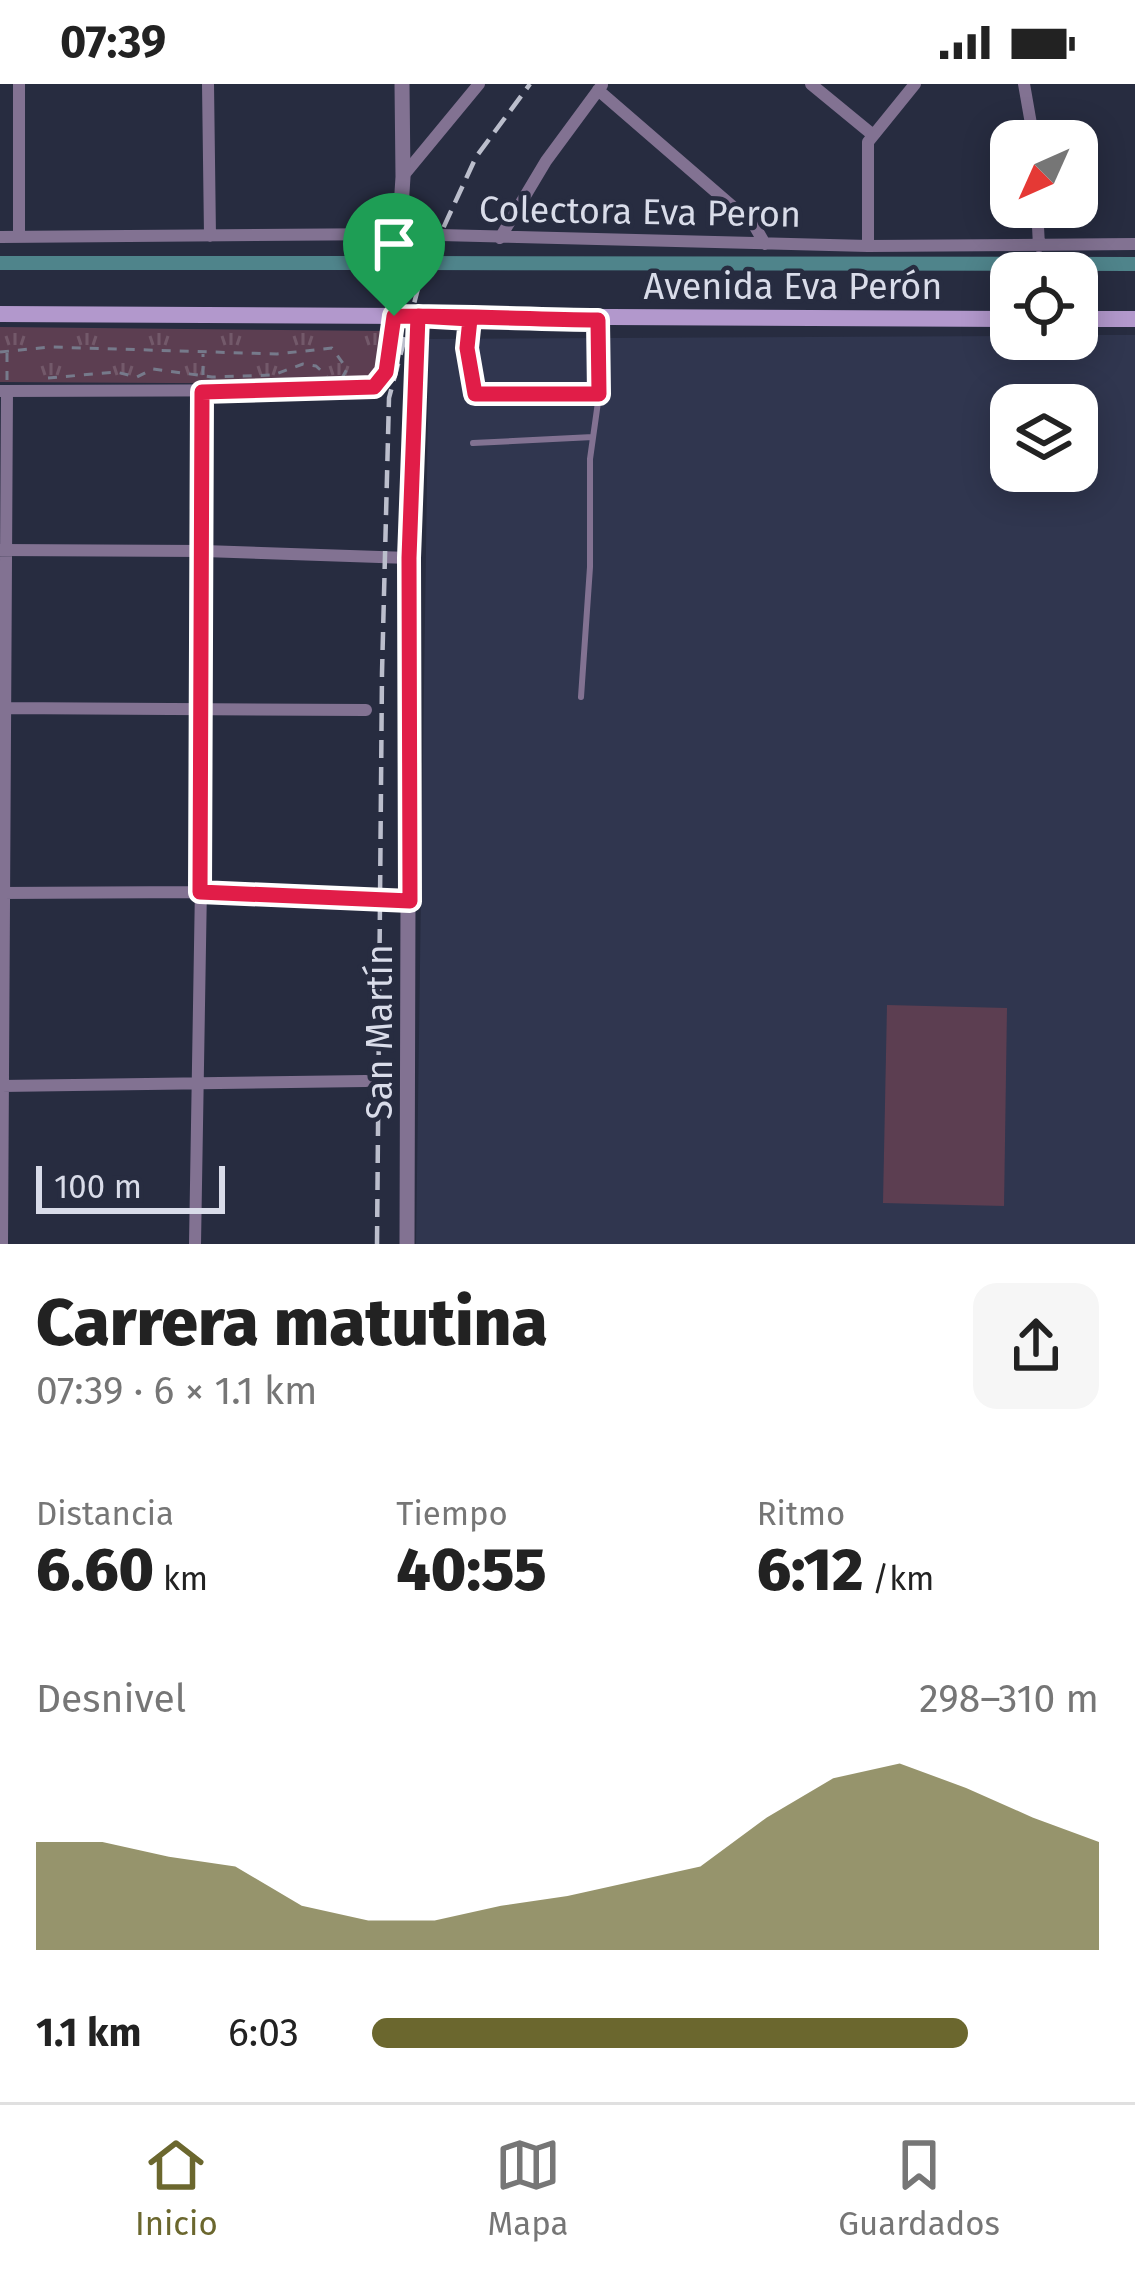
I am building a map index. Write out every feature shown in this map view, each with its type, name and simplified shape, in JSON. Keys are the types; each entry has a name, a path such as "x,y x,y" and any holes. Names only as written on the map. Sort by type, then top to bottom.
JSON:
{"main road":[{"name":"Avenida Eva Perón","path":"0,314 990,319"},
{"path":"1098,319 1135,319"}],"street":[{"path":"19,84 19,237"},
{"path":"208,84 210,236"},
{"path":"2,1244 3,385 202,392 374,387 386,372 394,316 403,177 402,84"},
{"path":"403,177 478,84"},
{"path":"811,84 873,135"},
{"path":"868,246 865,156 873,135 915,84"},
{"path":"1024,84 1030,120"},
{"path":"500,238 546,160 600,87 754,225 765,244"},
{"path":"1038,228 1039,247"},
{"name":"Colectora Eva Peron","path":"0,237 400,235 868,246 1135,244"},
{"name":"San Martín","path":"407,1244 409,558 418,316"},
{"path":"195,1244 204,708 202,392"},
{"path":"4,550 409,558"},
{"path":"3,708 366,710"},
{"path":"2,893 200,892 410,901"},
{"path":"2,1086 366,1081"}],"lane":[{"path":"470,319 467,348 475,394 599,394"},
{"path":"581,697 599,394 598,320"},
{"path":"473,443 593,437"}],"path":[{"path":"3,385 3,352 51,347 277,354 332,348 347,370 336,380 316,366 303,364 273,375 153,369 137,377 116,372 48,378"},
{"path":"202,392 203,352"}],"shaded area":[{"path":"1098,335 1135,335 1135,1244 416,1244 429,339 990,336 990,360 1098,360"}],"green space":[{"path":"0,327 386,331 376,374 370,382 357,384 0,382"},
{"path":"887,1005 1007,1008 1004,1206 883,1203"}],"waterway":[{"path":"0,263 385,263"},
{"path":"413,263 1135,264"}],"railway":[{"path":"377,1244 389,398 420,281 440,235 476,157 530,84"}],"route":[{"path":"394,316 386,372 374,387 202,392 200,892 410,901 409,558 418,316 470,319 467,348 475,394 599,394 598,320 470,319 418,316 394,316"}]}
